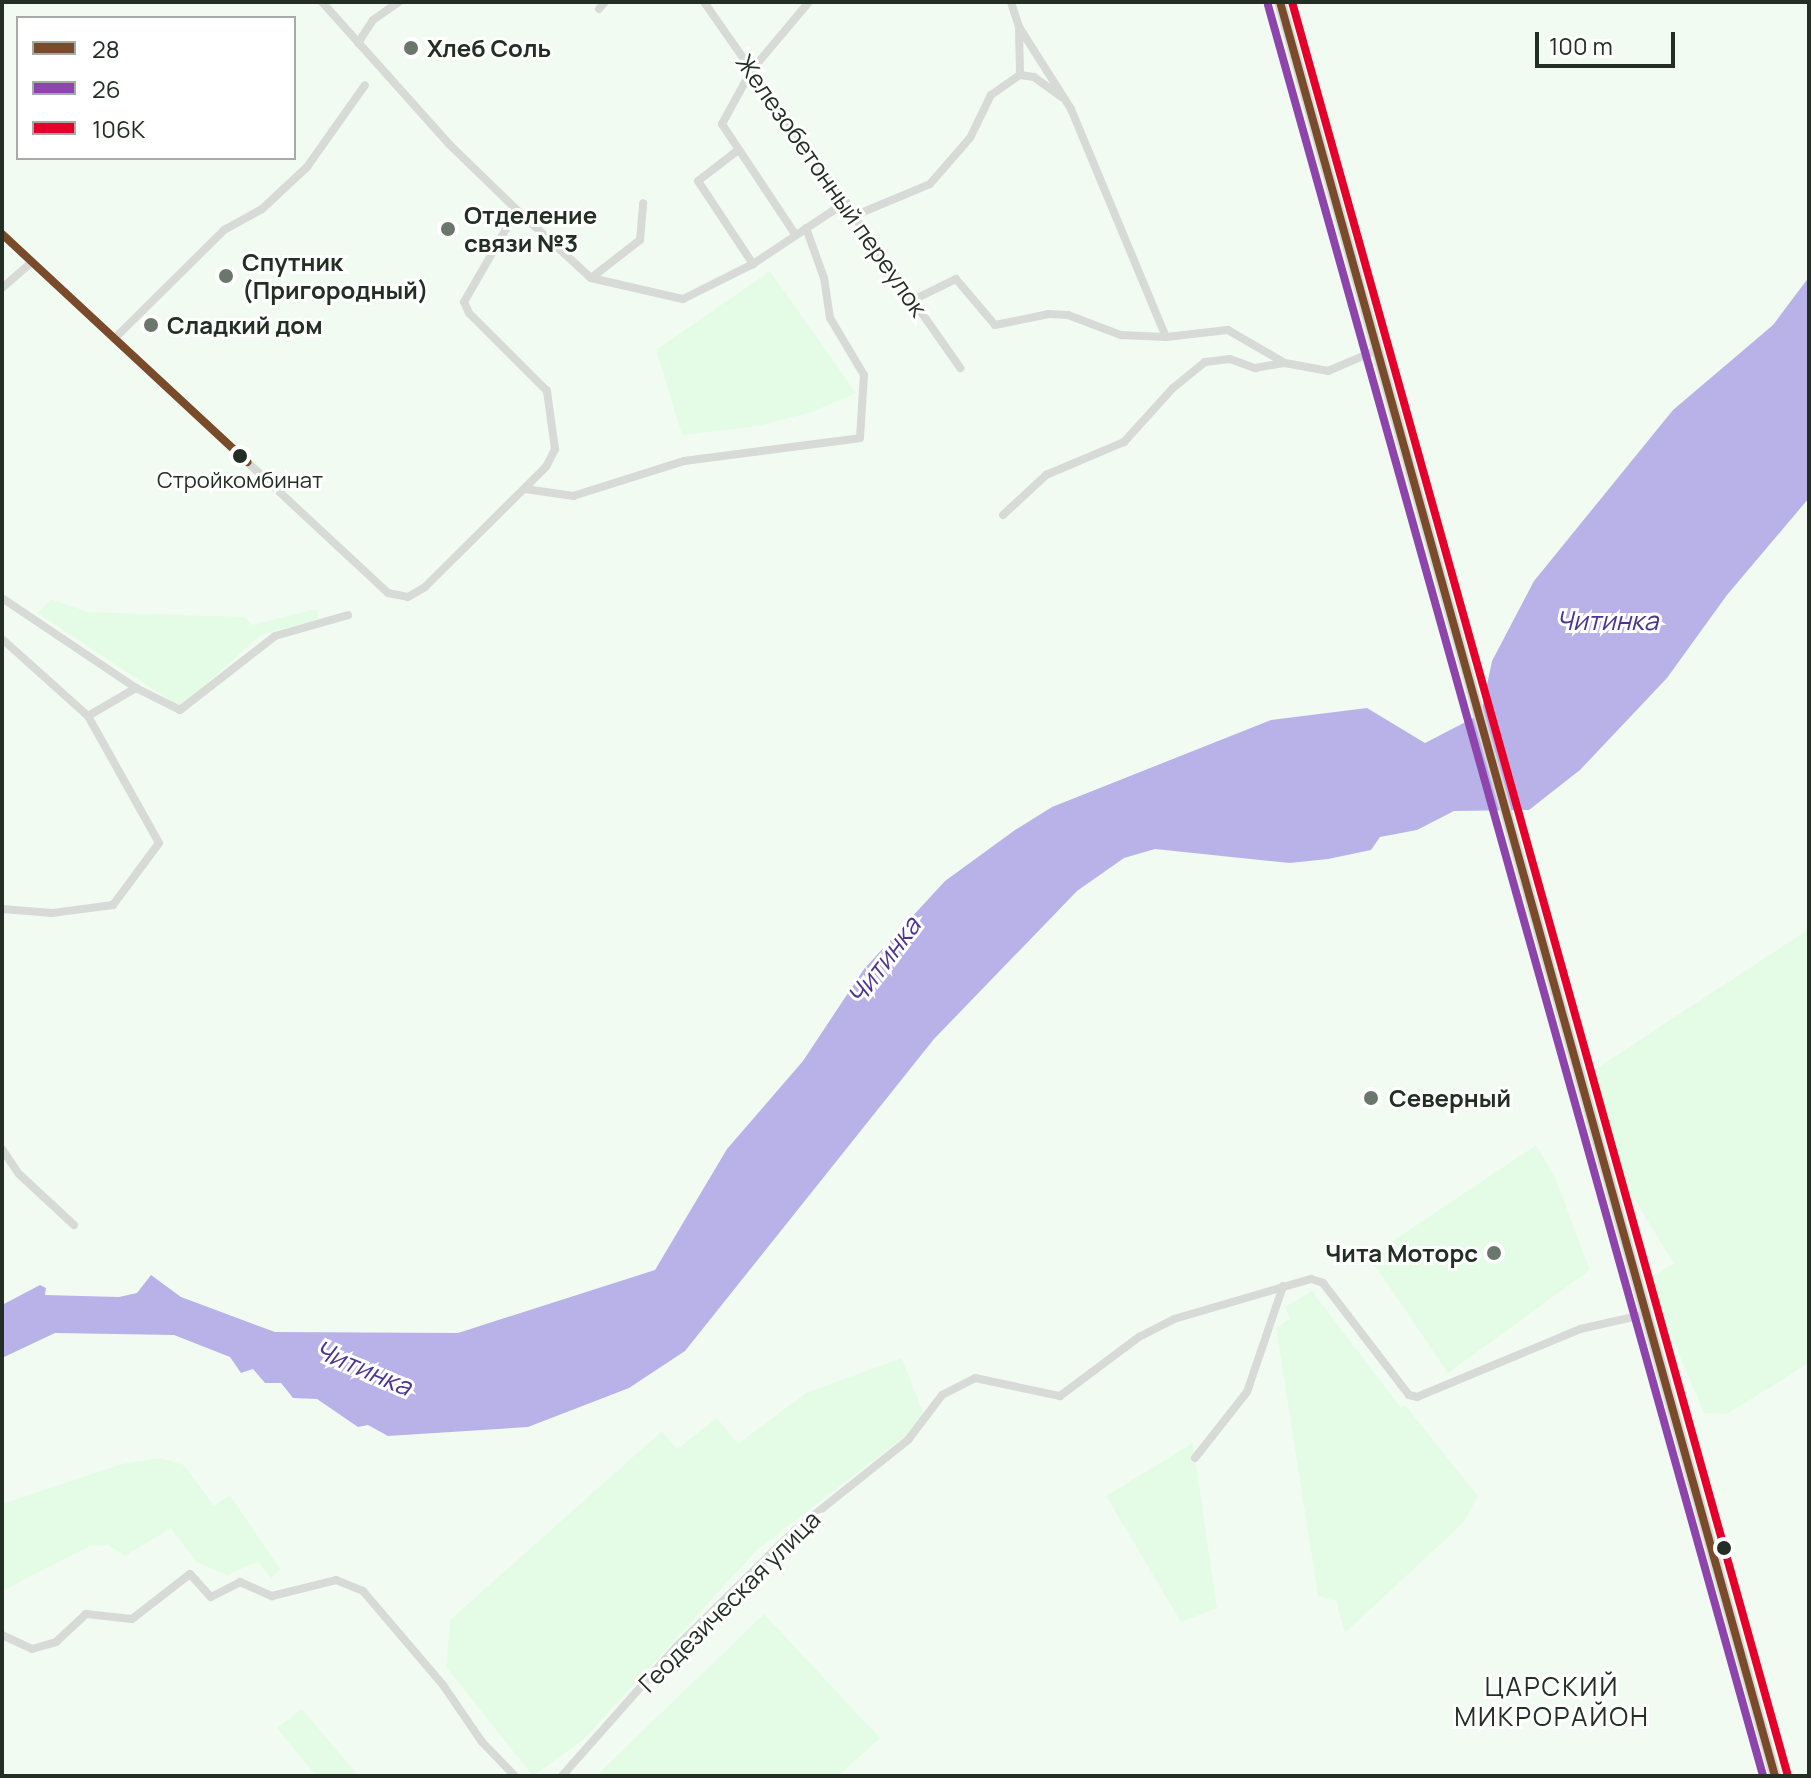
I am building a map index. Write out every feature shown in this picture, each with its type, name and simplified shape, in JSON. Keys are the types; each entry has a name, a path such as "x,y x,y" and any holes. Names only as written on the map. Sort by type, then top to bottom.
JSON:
{"main road":[{"path":"1280,2 1775,1776"}],"street":[{"path":"322,2 517,210 591,278 683,299 753,264 846,202"},
{"path":"358,43 373,20 399,2"},
{"name":"Железобетонный переулок","path":"704,2 856,215 960,368"},
{"path":"795,234 737,151 722,124 751,71 809,2"},
{"path":"1011,2 1019,27 1066,100 1166,337"},
{"path":"1019,27 1020,75"},
{"path":"856,215 930,184 970,138 991,95 1020,75 1034,77 1066,100"},
{"path":"114,339 224,230 262,209 307,167 365,85"},
{"path":"737,151 698,181 753,264"},
{"path":"591,278 640,240 643,203"},
{"path":"2,234 388,593 408,597 425,587 525,489 546,467 555,449 547,391 469,313 464,302 517,210"},
{"path":"525,489 573,496 684,461 860,438 864,375 830,318 824,278 806,228"},
{"path":"2,288 32,262"},
{"path":"913,300 956,279 995,325 1068,315 1121,335 1166,337 1228,330 1285,363 1328,371 1377,350"},
{"path":"1003,515 1046,475 1124,442 1173,388 1205,362 1230,359 1255,368 1285,363"},
{"path":"2,598 172,709 186,708 263,643 298,627 328,624 348,615"},
{"path":"2,639 88,716 159,843 119,902 105,909 52,913 2,909"},
{"path":"88,716 136,688"},
{"path":"2,1149 19,1174 74,1225"},
{"name":"Геодезическая улица","path":"562,1776 678,1645 794,1531 908,1440 942,1395 975,1378 1060,1396 1162,1325 1311,1279 1323,1283 1409,1395 1417,1397 1580,1329 1648,1314"},
{"path":"1195,1458 1247,1392 1283,1286"},
{"path":"2,1635 32,1649 56,1642 86,1614 132,1619 190,1574 211,1597 240,1582 272,1596 336,1580 363,1591 443,1685 482,1742 515,1776"}],"shaded area":[{"path":"770,271 856,393 812,412 758,426 682,435 656,350"},
{"path":"51,599 88,612 245,617 252,625 316,609 319,619 261,635 180,707 37,613"},
{"path":"1809,929 1809,1363 1727,1414 1704,1413 1647,1279 1674,1264 1614,1166 1591,1072"},
{"path":"1536,1145 1554,1175 1590,1270 1448,1373 1369,1257"},
{"path":"1312,1291 1401,1408 1405,1405 1478,1496 1464,1522 1345,1633 1336,1601 1318,1596 1276,1328 1290,1319 1285,1307"},
{"path":"902,1358 926,1420 757,1550 584,1739 533,1776 446,1667 450,1620 662,1431 677,1449 717,1418 738,1444 806,1393"},
{"path":"1193,1443 1217,1608 1181,1622 1106,1496"},
{"path":"160,1458 184,1465 214,1506 230,1495 280,1569 271,1578 258,1562 227,1575 196,1562 171,1528 125,1556 108,1545 90,1546 2,1591 2,1504 122,1464"},
{"path":"764,1614 880,1738 838,1776 602,1776 599,1773 610,1762"},
{"path":"302,1709 358,1776 316,1776 277,1728"}],"water":[{"name":"Читинка","path":"1809,277 1809,498 1727,595 1667,678 1580,770 1529,810 1454,811 1417,830 1380,837 1371,850 1328,859 1290,863 1155,849 1124,858 1077,891 934,1039 685,1351 629,1388 528,1427 388,1436 368,1425 358,1427 317,1399 293,1398 281,1383 265,1383 253,1369 241,1373 230,1357 174,1335 55,1333 2,1358 2,1305 40,1285 46,1288 45,1295 119,1297 137,1293 151,1275 181,1297 275,1332 458,1333 655,1270 727,1149 803,1061 864,969 945,881 1015,830 1052,807 1271,720 1367,708 1425,743 1481,714 1492,661 1534,581 1673,410 1773,325"}],"transit line":[{"name":"28","path":"1280,2 1775,1776"},
{"name":"106К","path":"1292,2 1787,1773"},
{"name":"26","path":"1268,5 1763,1776"},
{"name":"28","path":"2,234 247,462"}],"place":[{"name":"Хлеб Соль","path":"411,48"},
{"name":"Отделение связи №3","path":"448,229"},
{"name":"Спутник (Пригородный)","path":"226,276"},
{"name":"Сладкий дом","path":"151,325"},
{"name":"Стройкомбинат","path":"240,456"},
{"name":"Северный","path":"1371,1098"},
{"name":"Чита Моторс","path":"1494,1253"}],"district":[{"name":"ЦАРСКИЙ МИКРОРАЙОН","path":"1552,1702"}]}
